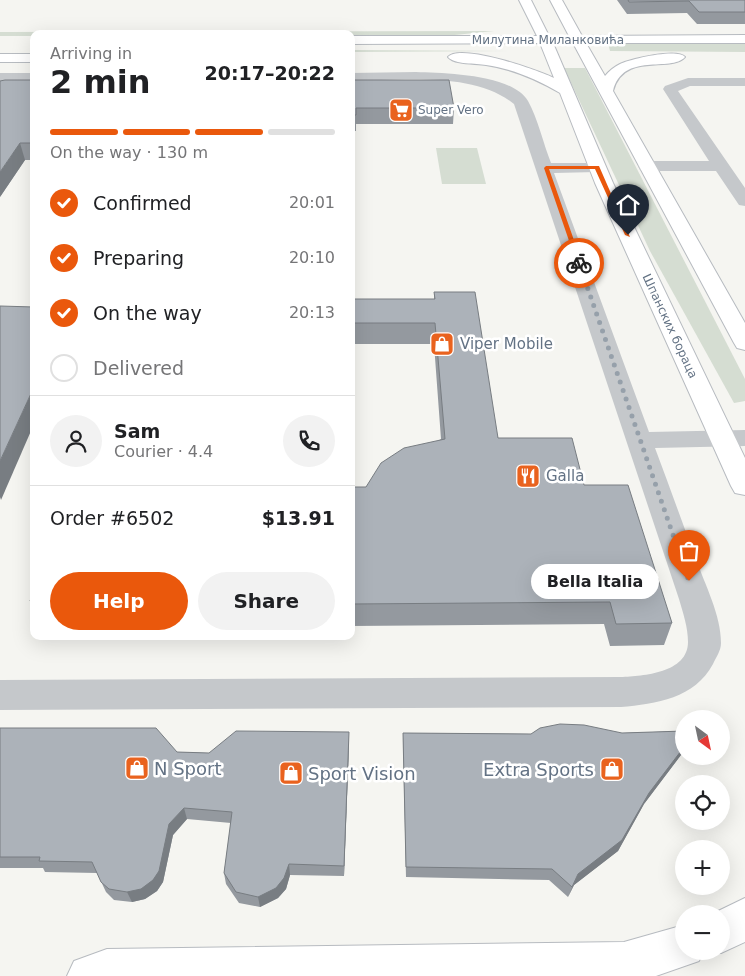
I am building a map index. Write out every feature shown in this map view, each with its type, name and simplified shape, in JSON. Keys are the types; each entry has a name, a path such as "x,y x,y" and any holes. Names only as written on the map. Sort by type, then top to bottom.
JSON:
{"street":[{"name":"Шпанских бораца","path":"525,0 544,40 542,58 566,91 597,167 734,438 745,486"},
{"path":"556,0 578,40 595,57 606,92 745,343"},
{"path":"442,40 489,35 519,24 532,12"},
{"path":"562,12 581,21"},
{"path":"594,26 630,34 679,39"},
{"name":"Милутина Миланковића","path":"355,40 745,39"},
{"name":"Милутина Миланковића","path":"566,91 528,70 512,65 450,58 595,57"},
{"name":"Милутина Миланковића","path":"606,92 606,84 615,72 627,66 682,57 619,57"},
{"path":"0,58 30,58"},
{"path":"0,77 30,77"},
{"path":"0,695 621,692 660,688 674,683 684,676 704,652 704,637 695,599 522,102 504,90 478,82 450,78 355,77"},
{"path":"745,82 696,82 676,85 670,89 672,95 745,201"},
{"path":"646,166 720,166"},
{"path":"546,168 597,167"},
{"path":"640,440 734,438"},
{"path":"730,928 745,920"},
{"path":"89,976 106,971 624,964 675,949"}],"shaded area":[{"path":"355,31 494,31 445,36 355,36"},
{"path":"0,32 30,32 30,36 0,36"},
{"path":"608,43 745,43 745,52 610,51"},
{"path":"355,50 522,51 355,52"},
{"path":"564,68 585,68 745,379 745,401 734,403 650,251"},
{"path":"436,148 477,148 486,184 442,184"}],"building":[{"path":"628,0 745,0 745,12 699,12 689,1 629,2"},
{"path":"30,80 30,143 20,143 0,172 0,81"},
{"path":"355,80 449,80 454,108 356,108 356,115"},
{"path":"434,292 475,292 498,438 572,438 584,485 628,485 672,623 616,624 610,602 355,604 355,487 366,487 381,463 404,448 445,439 435,323 355,323 355,299 435,299"},
{"path":"0,306 30,307 30,396 0,461"},
{"path":"560,724 584,725 622,733 675,731 675,759 649,793 622,840 578,874 572,887 552,869 406,867 403,733 531,734 540,728"},
{"path":"0,728 156,728 177,752 209,753 236,731 349,732 344,866 289,864 284,878 276,888 258,897 236,892 224,873 232,812 184,808 169,824 159,871 153,880 141,889 127,892 109,889 101,882 92,862 39,861 40,857 0,857"}],"way so far":[{"path":"579,263 689,581"}],"place":[{"name":"Super Vero","path":"401,110"},
{"name":"Viper Mobile","path":"442,344"},
{"name":"Galla","path":"528,476"},
{"name":"Bella Italia","path":"689,581"},
{"name":"N Sport","path":"137,768"},
{"name":"Extra Sports","path":"612,769"},
{"name":"Sport Vision","path":"291,773"}],"route":[{"path":"579,263 546,168 597,167 628,235"}]}
